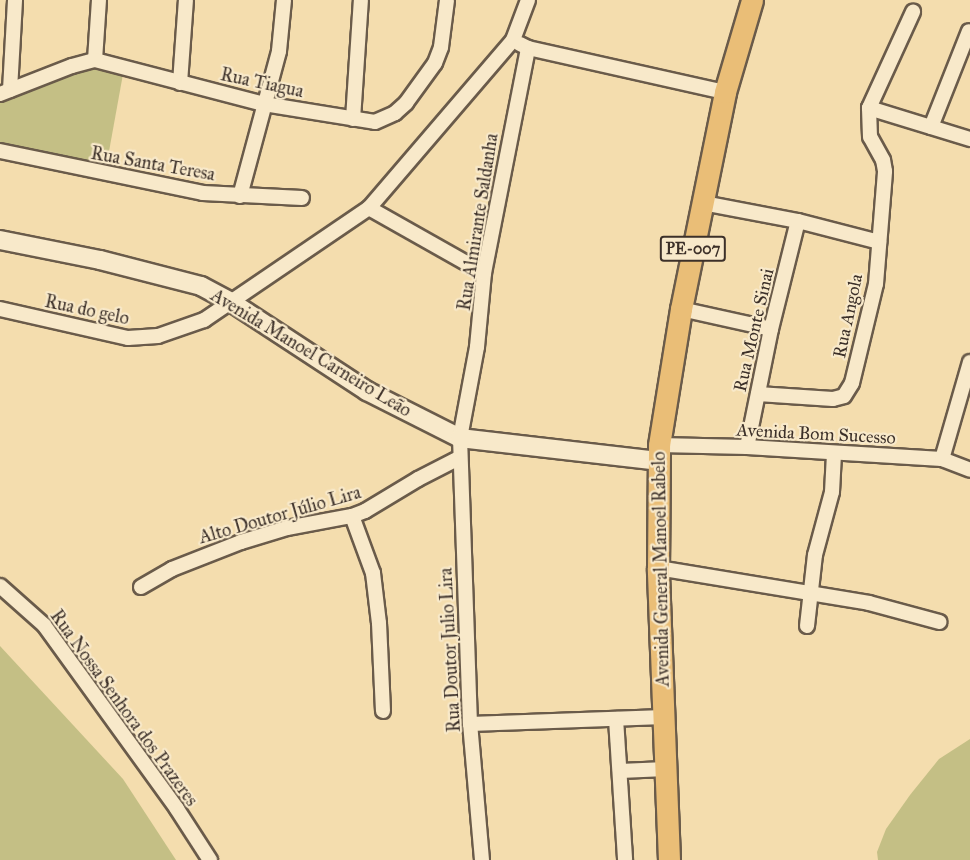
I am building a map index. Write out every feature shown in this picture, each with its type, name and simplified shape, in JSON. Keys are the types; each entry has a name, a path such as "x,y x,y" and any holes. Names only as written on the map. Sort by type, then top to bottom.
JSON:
{"main road":[{"name":"Avenida General Manoel Rabelo","path":"669,860 658,568 658,453 681,309 725,92 752,0"},
{"name":"Avenida Manoel Carneiro Leão","path":"0,240 184,280 231,302 367,391 460,438 658,453"}],"street":[{"path":"15,0 5,92 72,66 95,60 99,0"},
{"path":"180,83 186,0"},
{"path":"240,196 279,51 284,0"},
{"path":"353,119 361,0"},
{"name":"Rua Tiagua","path":"95,60 264,104 375,122 395,113 417,90 435,63 441,47 447,0"},
{"path":"528,0 513,40 528,48 725,92"},
{"path":"913,12 869,108 970,139"},
{"path":"931,127 969,31"},
{"name":"Rua do gelo","path":"0,309 128,338 158,336 204,320 369,208 513,40"},
{"name":"Rua Almirante Saldanha","path":"460,438 477,347 484,273 528,48"},
{"name":"Rua Angola","path":"759,394 833,399 844,396 852,382 873,300 885,171 883,160 870,137 869,108"},
{"name":"Rua Santa Teresa","path":"0,151 203,193 302,198"},
{"path":"703,203 798,222 879,242"},
{"path":"369,208 484,273"},
{"name":"Rua Monte Sinai","path":"747,447 771,329 798,222"},
{"path":"681,309 771,329"},
{"path":"942,459 970,363"},
{"name":"Rua Doutor Julio Lira","path":"460,438 470,724 482,860"},
{"name":"Avenida Bom Sucesso","path":"658,453 747,447 942,459 970,470"},
{"path":"807,626 815,555 830,499 834,454"},
{"name":"Alto Doutor Júlio Lira","path":"141,586 172,569 232,545 287,528 352,516 459,458"},
{"path":"352,516 374,573 383,711"},
{"path":"658,568 869,603 940,622"},
{"name":"Rua Nossa Senhora dos Prazeres","path":"0,586 44,625 177,809 210,860"},
{"path":"470,724 664,717"},
{"path":"616,719 625,860"},
{"path":"620,771 666,769"}],"shaded area":[{"path":"89,69 123,74 106,168 0,144 0,98"},
{"path":"0,646 123,779 176,860 0,860"},
{"path":"970,739 970,860 878,860 877,852 886,829 910,795 939,759"}]}
